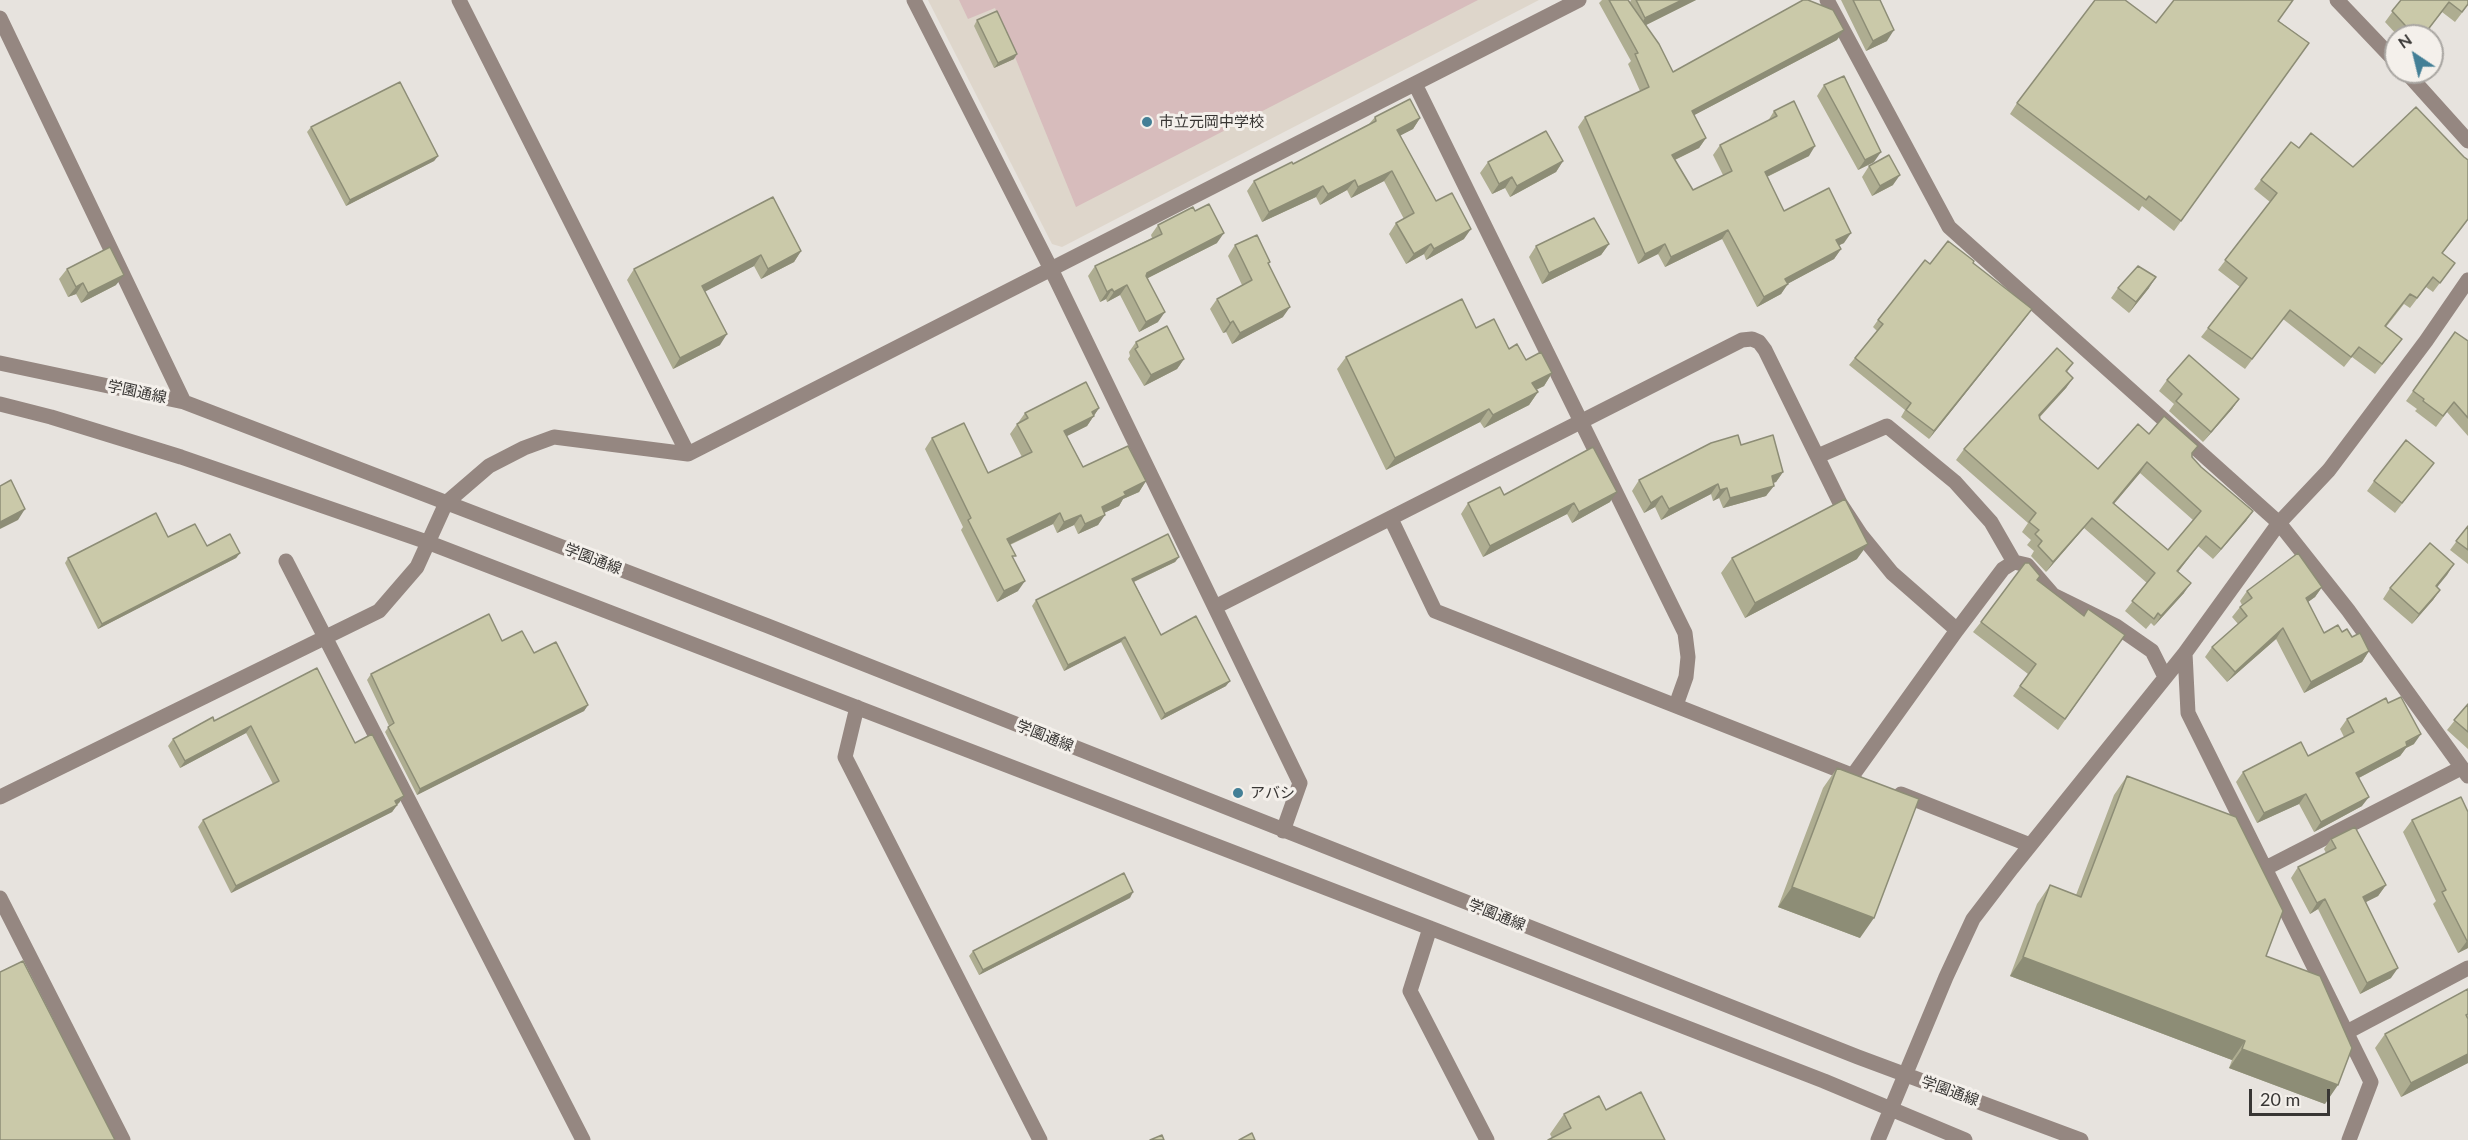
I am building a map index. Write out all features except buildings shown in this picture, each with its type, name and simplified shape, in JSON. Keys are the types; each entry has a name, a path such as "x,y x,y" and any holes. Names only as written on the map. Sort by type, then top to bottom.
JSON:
{"street":[{"path":"459,0 688,454"},
{"path":"914,0 1051,269 1300,783 1283,831"},
{"path":"0,798 379,611 417,567 446,502 489,466 524,448 554,437 688,454 1579,0"},
{"path":"1827,0 1949,227 2279,523 2348,610 2464,772 2265,868"},
{"path":"2337,0 2384,49"},
{"path":"0,18 184,402"},
{"path":"1414,84 1685,633 1688,657 1686,676 1676,705"},
{"path":"2417,84 2468,141"},
{"path":"1878,1140 1946,977 1973,919 2185,653 2279,523 2329,470 2426,341 2468,279"},
{"path":"1215,607 1742,340 1752,339 1759,342 1765,350 1840,502 1892,573 1957,630"},
{"name":"学園通線","path":"0,363 184,402 779,630 1905,1075 2081,1140"},
{"path":"0,404 51,417 181,457 427,542 1824,1081 1965,1140"},
{"path":"1818,456 1887,426 1955,482 1991,522 2014,562"},
{"path":"1391,519 1435,611 1859,778 1957,630 2003,569 2014,562 2027,565 2053,595 2116,626 2152,651 2165,677"},
{"path":"286,561 583,1140"},
{"path":"2185,653 2188,713 2372,1082 2349,1140"},
{"path":"857,707 845,757 1040,1140"},
{"path":"1886,788 2030,845"},
{"path":"0,898 123,1140"},
{"path":"1430,928 1410,992 1487,1140"},
{"path":"2347,1032 2468,968"}],"shaded area":[{"name":"市立元岡中学校","path":"928,0 1539,0 1062,247 1052,244"},
{"name":"市立元岡中学校","path":"959,0 1478,0 1076,207 995,8 968,19"}],"place":[{"name":"市立元岡中学校","path":"1147,122"},
{"name":"アバシ","path":"1238,793"}]}
